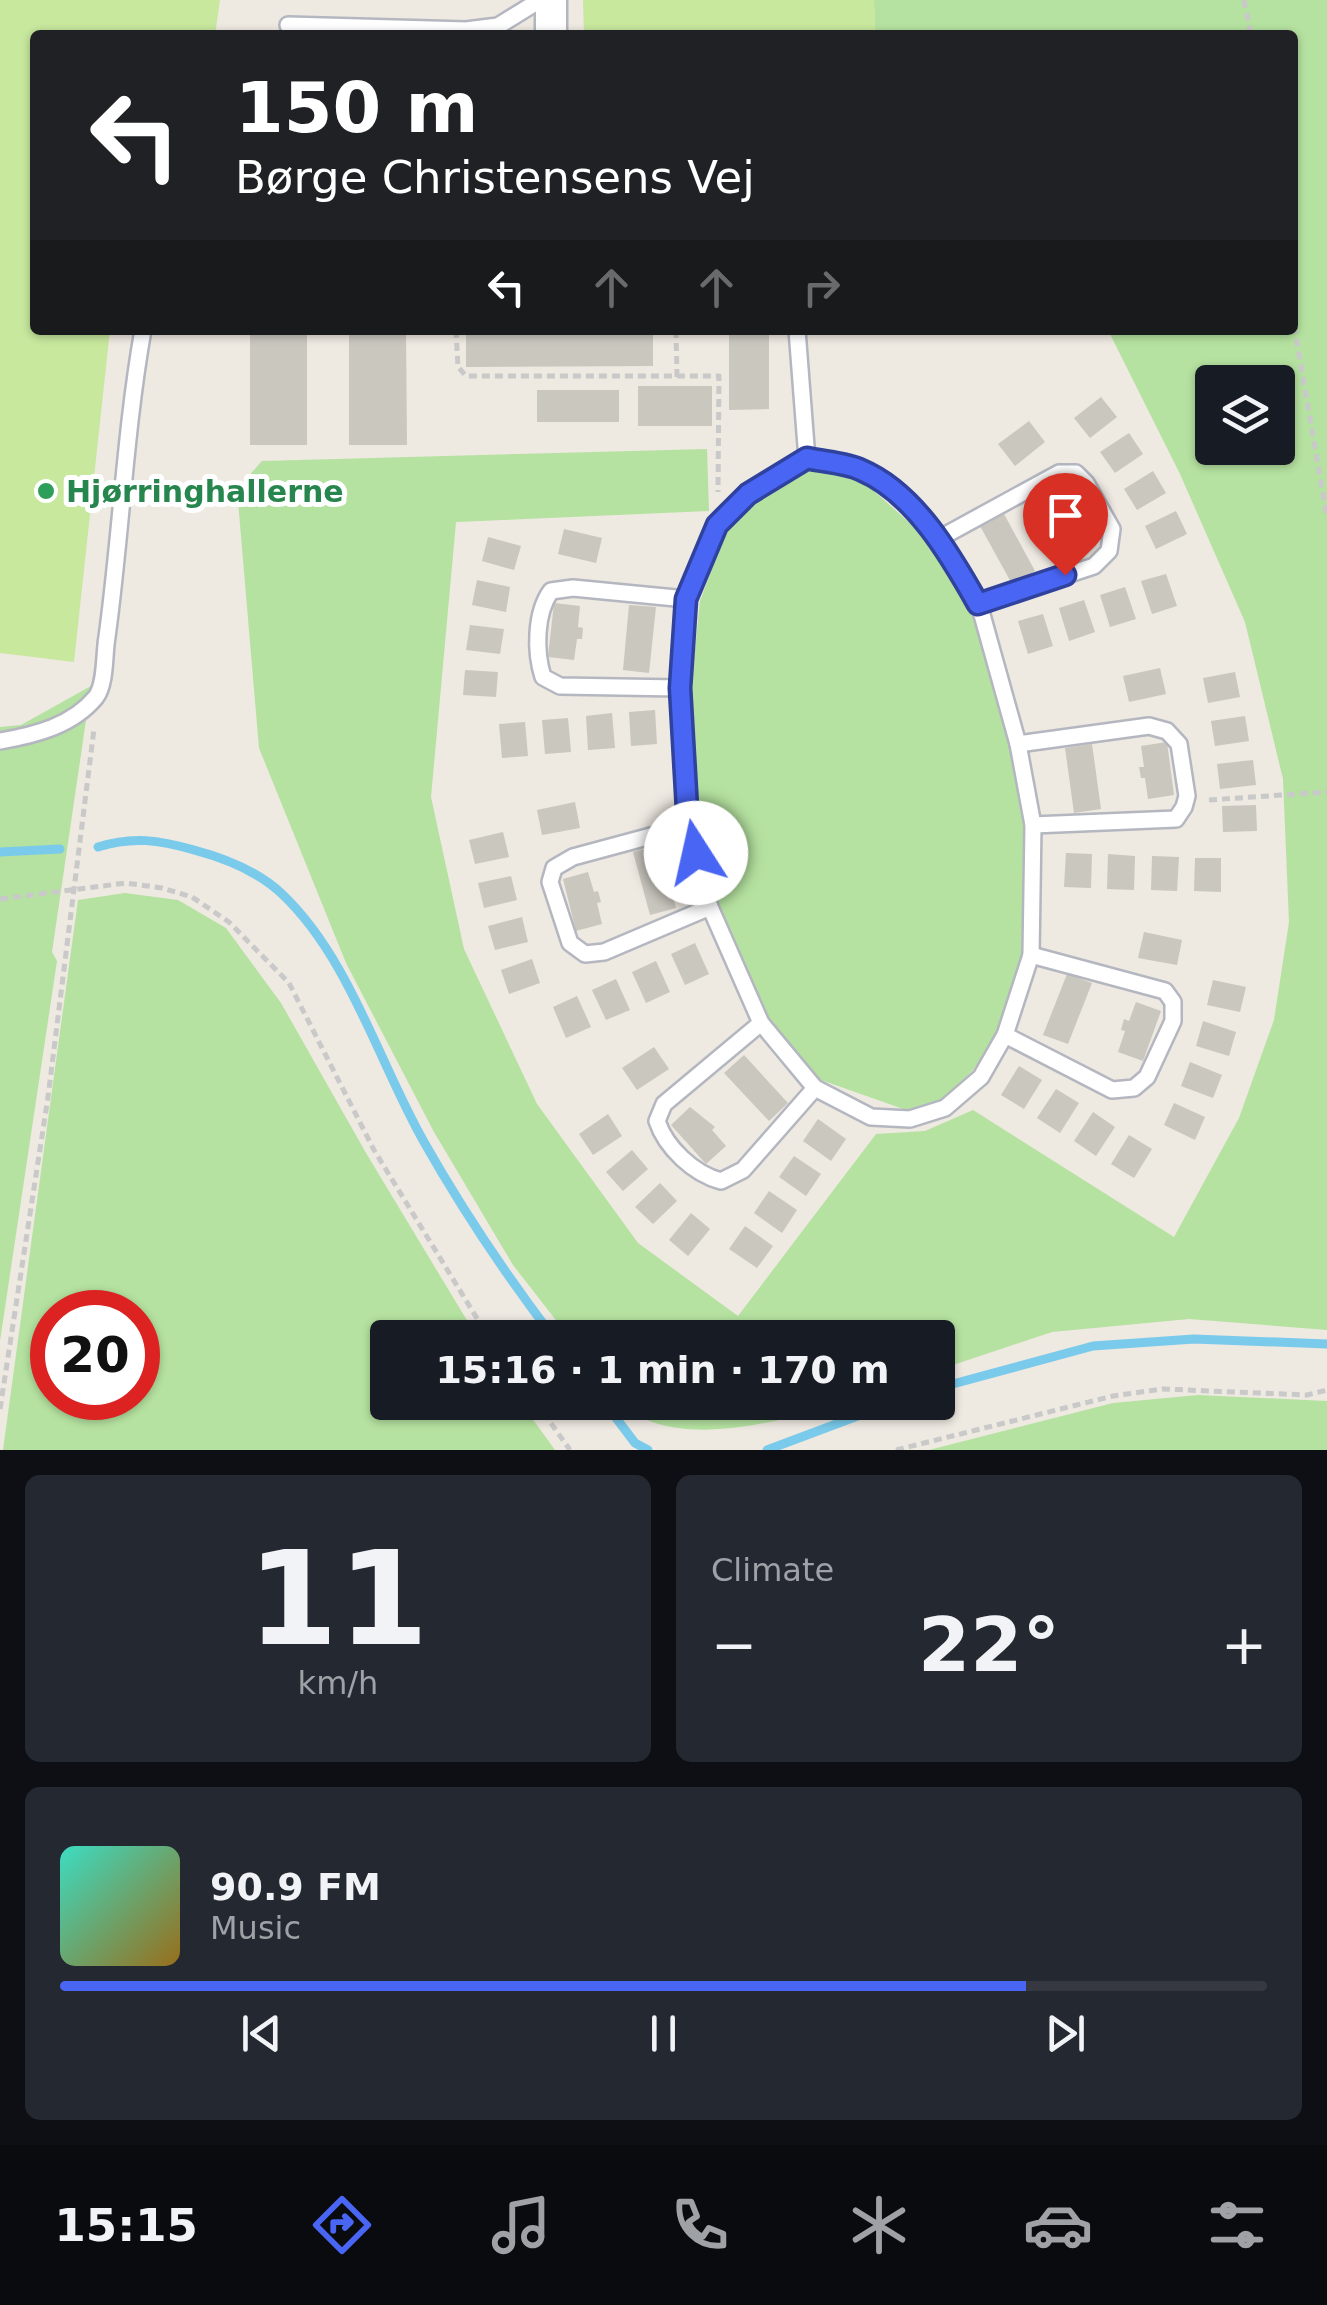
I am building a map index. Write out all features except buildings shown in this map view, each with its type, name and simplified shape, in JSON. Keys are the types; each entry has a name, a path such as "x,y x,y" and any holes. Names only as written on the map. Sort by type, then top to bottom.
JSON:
{"street":[{"path":"551,0 551,30"}],"lane":[{"path":"288,25 466,30 498,26 540,0"},
{"path":"0,741 54,728 99,694 142,335"},
{"path":"797,335 807,458"},
{"path":"807,458 860,469 892,490 940,538 978,604 1018,744 1033,825 1031,955 1005,1035 981,1076 945,1108 910,1119 872,1117 814,1088 761,1023 710,907 688,826 680,688 686,599 717,525 748,494 807,458"},
{"path":"940,538 1059,473 1076,473 1086,483 1112,530 1108,551 1094,566 978,604"},
{"path":"680,688 560,686 542,677 537,660 542,603 550,590 573,588 686,599"},
{"path":"1018,744 1149,726 1167,731 1179,744 1186,796 1176,819 1033,825"},
{"path":"688,826 573,857 554,868 550,882 570,944 584,954 604,952 710,907"},
{"path":"1005,1035 1112,1090 1134,1088 1147,1076 1172,1022 1172,1002 1165,991 1031,955"},
{"path":"761,1023 664,1104 656,1121 663,1138 703,1176 722,1181 743,1170 814,1088"}],"path":[{"path":"1244,0 1250,30"},
{"path":"456,335 458,367 466,376 719,376 717,525"},
{"path":"676,335 678,377"},
{"path":"1296,335 1327,518"},
{"path":"0,1409 48,1098 99,694"},
{"path":"1186,796 1209,800 1327,792"},
{"path":"0,899 126,883 192,896 230,922 289,983 374,1150 478,1320"},
{"path":"896,1450 1114,1396 1162,1388 1306,1395 1327,1390"},
{"path":"549,1420 570,1450"}],"green space":[{"name":"Hjørringhallerne","path":"0,0 220,0 216,30 30,30 30,335 109,335 74,662 0,653"},
{"path":"583,0 874,0 875,30 584,30"},
{"path":"874,0 1327,0 1327,1330 1189,1319 1052,1332 955,1364 955,1320 556,1320 513,1265 434,1132 346,963 259,748 237,489 262,461 707,449 709,511 456,522 431,797 464,949 537,1104 638,1243 738,1316 876,1134 925,1131 973,1110 1174,1237 1239,1118 1274,1020 1289,922 1283,779 1245,622 1180,474 1110,335 1298,335 1298,30 875,30"},
{"path":"808,468 854,473 932,543 971,607 1012,742 1026,826 1023,952 999,1033 973,1070 942,1101 909,1111 821,1080 767,1018 719,905 698,822 691,688 700,601 726,531 755,500"},
{"path":"91,686 52,952 57,961 0,1341 0,727 21,725"},
{"path":"125,893 178,900 226,928 281,1003 467,1320 370,1320 370,1420 533,1420 555,1450 3,1450 78,900"},
{"path":"1198,1395 1327,1401 1327,1450 929,1450 1113,1403"},
{"path":"649,1420 778,1420 724,1429 666,1426"}],"waterway":[{"path":"98,847 135,840 181,847 241,867 282,894 326,948 345,979 424,1142 541,1320"},
{"path":"0,852 60,849"},
{"path":"955,1383 1093,1346 1194,1339 1327,1344"},
{"path":"618,1420 635,1443 648,1450"},
{"path":"767,1450 847,1420"}],"place":[{"name":"Hjørringhallerne","path":"46,491"}],"route":[{"path":"696,853 688,826 680,688 686,599 717,525 748,494 807,458 860,469 892,490 940,538 978,604 1065,575"}]}
